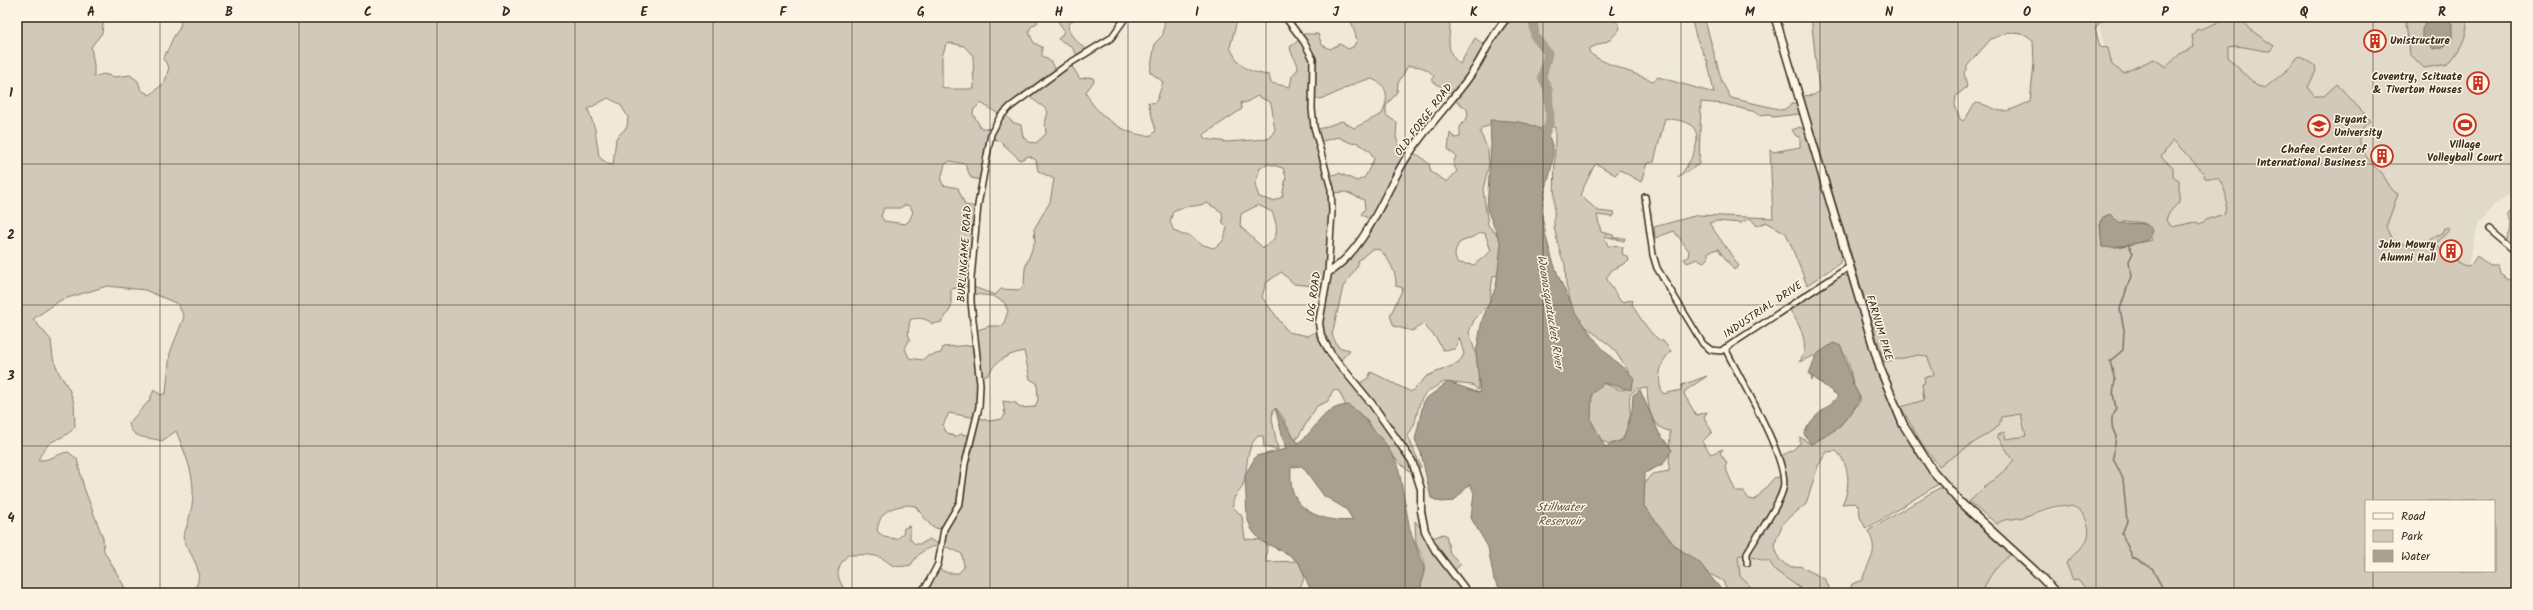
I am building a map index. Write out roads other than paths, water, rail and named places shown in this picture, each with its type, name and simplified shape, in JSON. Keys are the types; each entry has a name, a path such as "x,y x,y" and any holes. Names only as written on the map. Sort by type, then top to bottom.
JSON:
{"main road":[{"name":"FARNUM PIKE","path":"1775,17 1886,387 1911,438 1943,483 2056,593"}],"street":[{"name":"BURLINGAME ROAD","path":"919,593 927,585 938,564 944,529 960,502 966,464 979,407 980,384 971,302 972,278 978,205 991,134 1000,117 1010,107 1067,65 1111,38 1126,17"},
{"name":"LOG ROAD","path":"1285,17 1304,42 1313,58 1312,109 1314,127 1331,189 1332,211 1328,273 1319,323 1321,336 1331,354 1372,404 1412,461 1421,489 1421,511 1425,531 1434,550 1468,593"},
{"name":"OLD FORGE ROAD","path":"1328,273 1342,264 1359,243 1374,220 1403,164 1434,120 1467,80 1508,17"},
{"name":"INDUSTRIAL DRIVE","path":"1645,197 1653,255 1657,268 1703,344 1711,350 1721,351 1849,267"},
{"path":"2489,229 2516,252"},
{"path":"1725,348 1770,437 1784,476 1784,489 1747,553 1747,563"}],"water":[{"path":"2429,17 2448,17 2452,24 2452,40 2443,47 2433,49 2422,37 2422,29"},
{"name":"Stillwater Reservoir","path":"1490,120 1526,123 1545,133 1551,141 1553,151 1552,161 1544,195 1542,215 1545,233 1556,269 1571,303 1591,335 1607,353 1634,378 1631,390 1604,383 1592,394 1591,420 1605,447 1623,440 1632,411 1633,395 1640,390 1659,433 1672,450 1663,464 1645,473 1644,506 1675,546 1699,562 1724,593 1503,593 1494,580 1488,547 1471,518 1474,493 1470,484 1454,501 1441,502 1431,498 1421,453 1415,440 1424,400 1448,382 1480,393 1476,353 1482,320 1496,287 1501,244 1487,209 1491,145"},
{"path":"2110,214 2119,223 2146,224 2153,230 2150,237 2145,241 2118,246 2102,247 2100,223 2103,217"},
{"path":"1833,343 1841,346 1853,384 1860,398 1851,413 1840,426 1811,444 1804,434 1807,427 1815,417 1838,396 1809,374 1816,355"},
{"path":"1348,405 1359,413 1385,443 1398,465 1410,530 1424,568 1420,593 1312,593 1299,563 1288,554 1261,541 1252,530 1247,518 1245,475 1256,456 1286,449 1275,408 1298,443 1326,414 1339,407","holes":["1302,466 1324,496 1346,509 1353,520 1345,521 1327,519 1304,508 1298,502 1293,492 1291,467"]}],"waterway":[{"name":"Woonasquatucket River","path":"1533,17 1535,37 1548,53 1542,77 1548,89 1550,121 1541,145"},
{"path":"2128,244 2133,253 2129,261 2131,276 2120,309 2124,330 2123,350 2110,361 2115,381 2113,394 2116,408 2112,418 2112,426 2116,436 2113,458 2123,479 2127,521 2122,534 2133,558 2152,568 2165,593"}],"place":[{"name":"Unistructure","path":"2375,41"},
{"name":"Coventry, Scituate & Tiverton Houses","path":"2478,83"},
{"name":"Village Volleyball Court","path":"2465,125"},
{"name":"Bryant University","path":"2319,126"},
{"name":"Chafee Center of International Business","path":"2382,156"},
{"name":"John Mowry Alumni Hall","path":"2451,251"}]}
